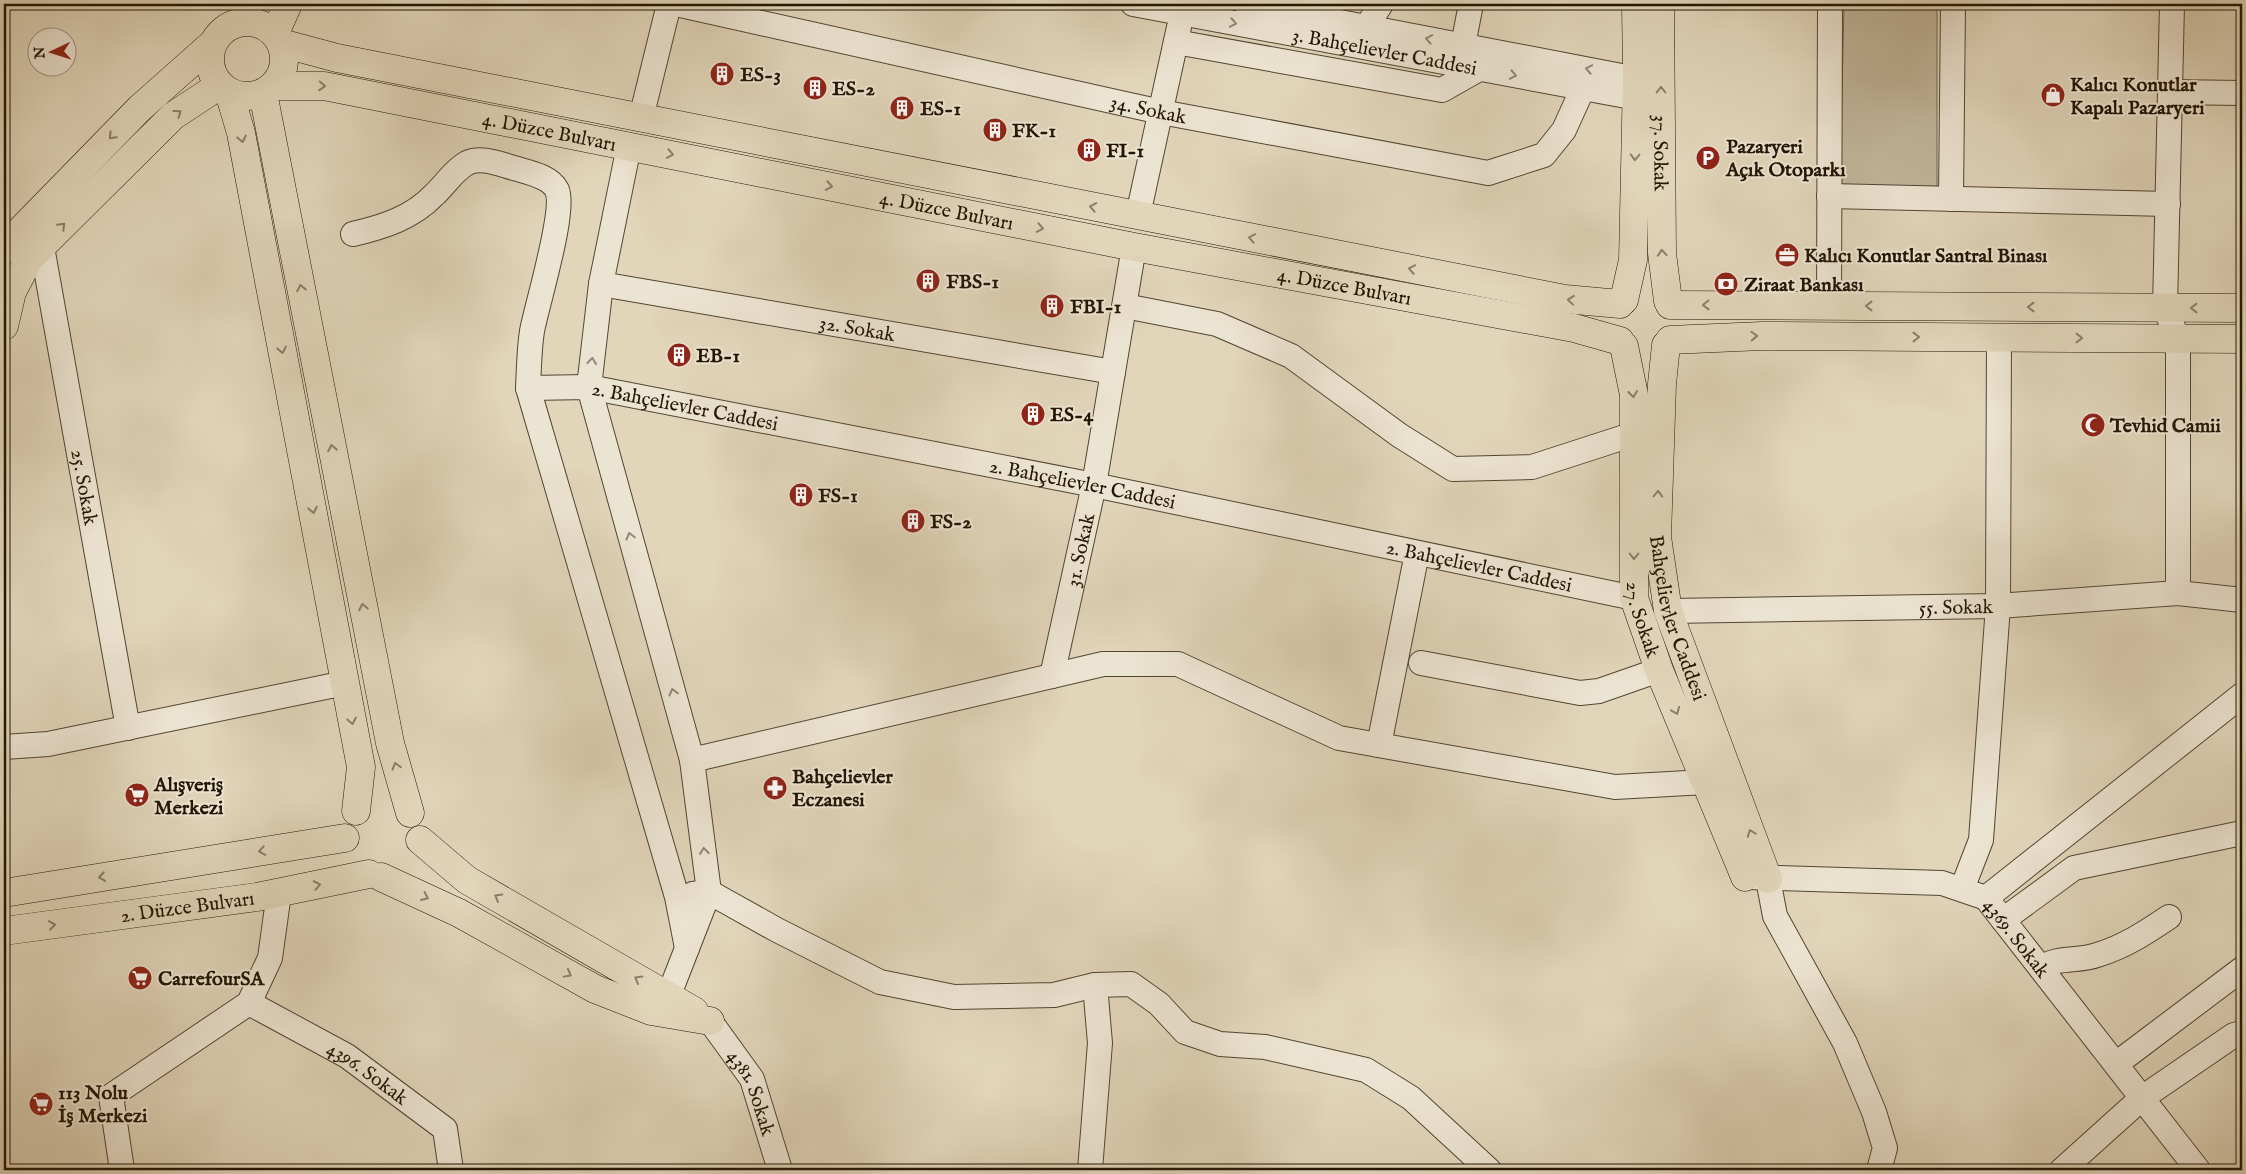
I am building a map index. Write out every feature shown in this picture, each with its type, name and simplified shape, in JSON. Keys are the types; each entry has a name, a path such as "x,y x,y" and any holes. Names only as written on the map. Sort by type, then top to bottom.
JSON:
{"main road":[{"path":"278,38 288,4"},
{"path":"1622,302 1632,294 1651,292 1660,295 1669,303 1676,319 1675,328 1668,342 1659,350 1641,353 1622,343 1615,332 1614,322 1615,313 1622,302 1633,260 1637,88 1636,4"},
{"name":"37. Sokak","path":"1660,4 1662,253 1669,303"},
{"path":"5,249 14,237 140,108 212,44 218,34 227,27 253,12 278,38 284,54 284,66 280,77 268,90 252,96 240,96 224,88 213,76 210,65 212,44"},
{"name":"4. Düzce Bulvarı","path":"278,38 337,58 1138,216 1565,299 1622,302"},
{"name":"4. Düzce Bulvarı","path":"268,90 324,86 1134,247 1574,328 1622,343"},
{"path":"4,326 12,292 29,259 173,116 224,88"},
{"path":"224,88 241,133 361,767 356,811 346,828 344,838 351,860 359,869 459,913 595,989 659,1004 710,1021"},
{"path":"268,90 390,743 410,813 419,830 418,852 408,866 393,875 375,876"},
{"path":"1635,194 1661,193"},
{"path":"1669,303 2242,308"},
{"path":"1668,342 1762,336 2242,339"},
{"name":"Bahçelievler Caddesi","path":"1668,342 1662,384 1657,538 1668,611 1756,878"},
{"name":"27. Sokak","path":"1622,343 1634,395 1634,598 1659,670 1706,782 1756,878"},
{"path":"356,811 366,805 383,802 400,806 410,813"},
{"name":"2. Düzce Bulvarı","path":"4,893 344,838"},
{"path":"420,840 468,880 659,1004"},
{"name":"2. Düzce Bulvarı","path":"4,931 279,893 375,876"}],"street":[{"path":"641,118 669,4"},
{"name":"34. Sokak","path":"676,4 1161,112 1488,174 1544,155 1564,130 1583,88"},
{"name":"3. Bahçelievler Caddesi","path":"1134,4 1183,9 1368,37 1637,88"},
{"name":"3. Bahçelievler Caddesi","path":"1246,4 1479,69 1583,88 1637,88"},
{"path":"1368,37 1381,4"},
{"path":"1465,35 1471,4"},
{"path":"1828,305 1830,4"},
{"path":"1950,199 1953,4"},
{"path":"2172,4 2166,308 2178,339 2178,593"},
{"path":"1138,216 1183,9"},
{"path":"1176,42 1442,90 1479,69"},
{"path":"2170,92 2242,93"},
{"path":"629,146 601,284 589,387 692,760 708,892 687,948 659,1004"},
{"path":"353,234 379,228 413,212 434,196 453,174 466,164 478,159 535,174 554,184 558,192 559,204 547,274 532,331 528,388 677,898 687,948"},
{"path":"1829,196 2168,204"},
{"name":"25. Sokak","path":"42,246 128,728"},
{"name":"31. Sokak","path":"1052,676 1094,485 1134,247"},
{"name":"32. Sokak","path":"601,284 1113,372"},
{"path":"1124,306 1217,324 1291,356 1399,435 1453,469 1532,467 1634,434"},
{"path":"1962,889 1980,840 1998,606 1999,338"},
{"name":"2. Bahçelievler Caddesi","path":"528,388 589,387 1094,485 1634,598"},
{"path":"1378,745 1417,553"},
{"name":"55. Sokak","path":"1668,611 1998,606 2178,593 2242,600"},
{"path":"1420,663 1580,693 1599,691 1659,670"},
{"path":"692,760 1103,664 1178,664 1339,738 1615,787 1706,782"},
{"path":"4,747 48,744 345,683"},
{"path":"1986,898 2242,695"},
{"path":"2003,920 2074,868 2242,833"},
{"path":"1756,878 1845,1043 1874,1112 1885,1148 1879,1170"},
{"name":"4369. Sokak","path":"1756,878 1942,883 1986,898 2116,1064 2193,1168"},
{"path":"677,898 708,892 777,930 880,982 954,997 1054,995 1095,985 1131,984 1158,1004 1184,1032 1220,1044 1265,1047 1366,1070 1411,1098 1489,1170"},
{"path":"122,1170 111,1096 248,1003 270,958 279,893"},
{"path":"2041,968 2054,961 2096,956 2130,943 2169,917"},
{"path":"2116,1064 2242,969"},
{"path":"1090,1170 1100,1044 1095,985"},
{"name":"4396. Sokak","path":"248,1003 347,1056 445,1129 451,1170"},
{"name":"4381. Sokak","path":"710,1021 752,1079 780,1170"},
{"path":"2062,1170 2142,1098 2234,1035 2242,1033"}],"shaded area":[{"path":"1844,4 1937,4 1937,188 1840,186"}],"place":[{"name":"ES-3","path":"722,74"},
{"name":"ES-2","path":"815,88"},
{"name":"Kalıcı Konutlar Kapalı Pazaryeri","path":"2053,95"},
{"name":"ES-1","path":"902,108"},
{"name":"FK-1","path":"995,130"},
{"name":"FI-1","path":"1089,150"},
{"name":"Pazaryeri Açık Otoparkı","path":"1708,158"},
{"name":"Kalıcı Konutlar Santral Binası","path":"1787,255"},
{"name":"FBS-1","path":"928,281"},
{"name":"Ziraat Bankası","path":"1726,284"},
{"name":"FBI-1","path":"1052,306"},
{"name":"EB-1","path":"679,355"},
{"name":"ES-4","path":"1033,414"},
{"name":"Tevhid Camii","path":"2093,425"},
{"name":"FS-1","path":"801,495"},
{"name":"FS-2","path":"913,521"},
{"name":"Bahçelievler Eczanesi","path":"775,788"},
{"name":"Alışveriş Merkezi","path":"137,795"},
{"name":"CarrefourSA","path":"140,978"},
{"name":"113 Nolu İş Merkezi","path":"41,1104"}]}
